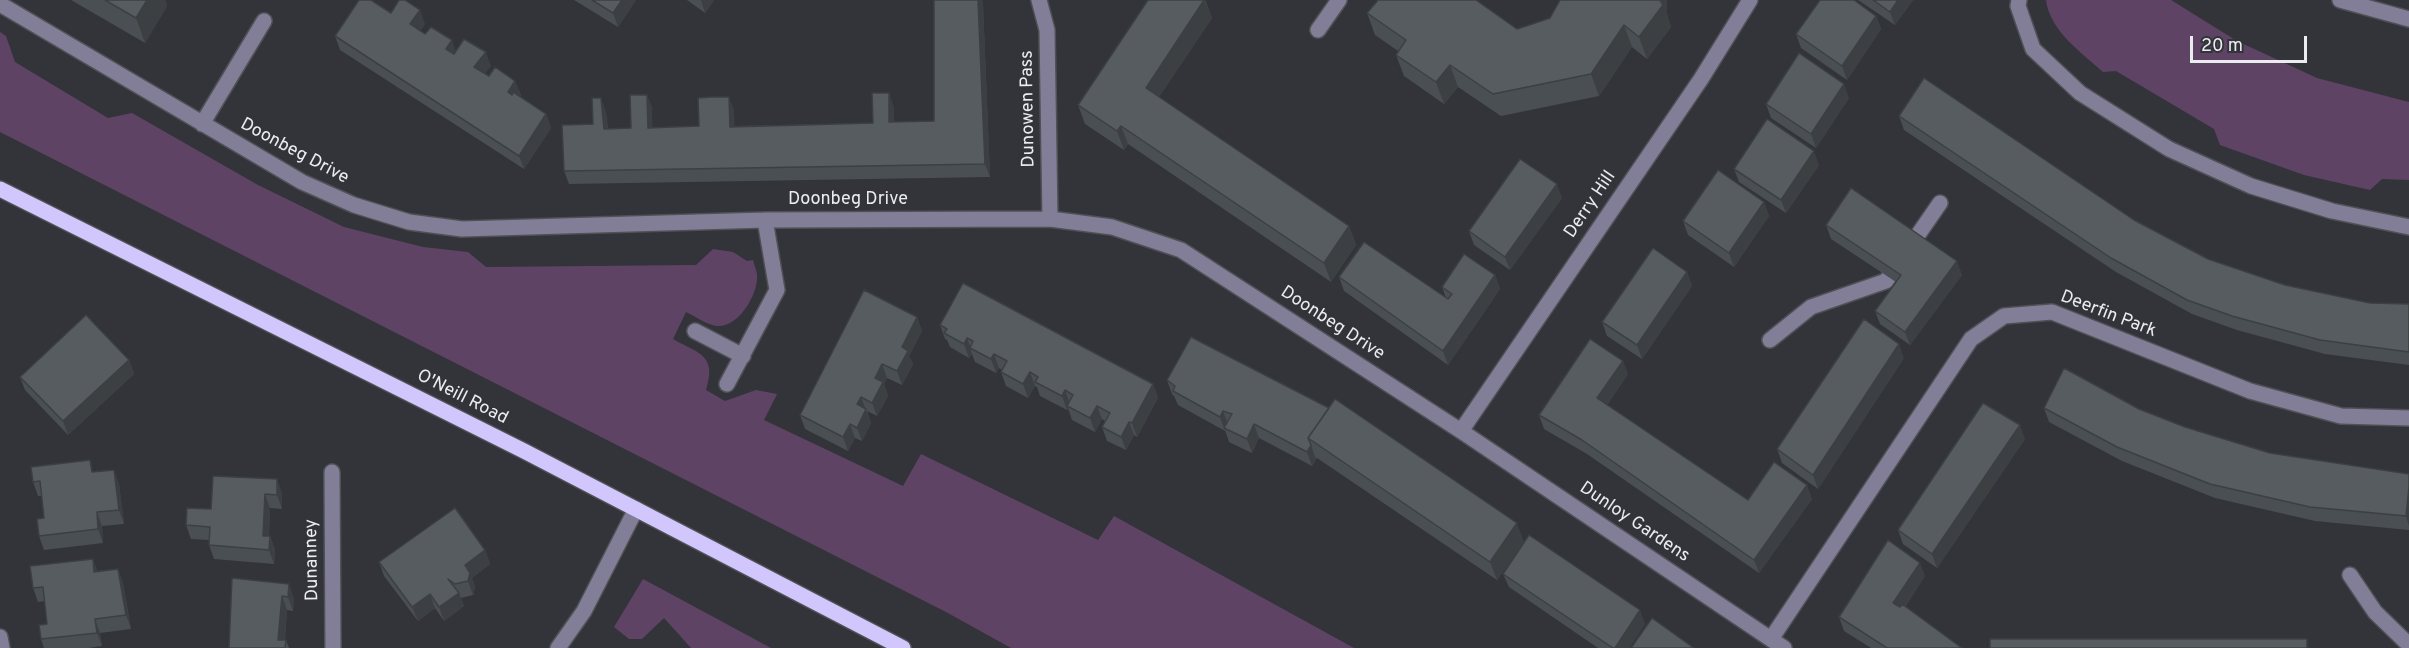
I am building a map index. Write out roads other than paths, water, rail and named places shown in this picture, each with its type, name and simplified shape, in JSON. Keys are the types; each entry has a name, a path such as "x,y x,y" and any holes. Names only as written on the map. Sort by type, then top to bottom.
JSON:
{"main road":[{"name":"O'Neill Road","path":"0,189 636,509 903,648"}],"street":[{"name":"Dunowen Pass","path":"1039,0 1047,30 1050,219"},
{"path":"1318,30 1339,0"},
{"name":"Derry Hill","path":"1461,430 1701,79 1750,0"},
{"path":"2019,0 2018,6 2033,49 2080,93 2169,149 2251,186 2332,211 2409,227"},
{"path":"2340,0 2409,19"},
{"name":"Doonbeg Drive","path":"0,4 302,182 354,205 409,222 462,229 510,230 765,220 1050,219 1112,227 1181,250 1461,430"},
{"path":"202,124 264,21"},
{"path":"1770,340 1811,307 1886,281 1940,203"},
{"path":"728,384 777,290 765,220"},
{"name":"Deerfin Park","path":"1778,644 1971,339 2004,316 2052,312 2250,391 2341,416 2409,418"},
{"path":"695,331 743,356"},
{"name":"Dunloy Gardens","path":"1461,430 1778,644"},
{"name":"Dunanney","path":"332,472 333,648"},
{"path":"558,648 584,611 636,509"},
{"path":"2350,575 2375,612 2409,645"},
{"path":"0,637 2,648"}]}
